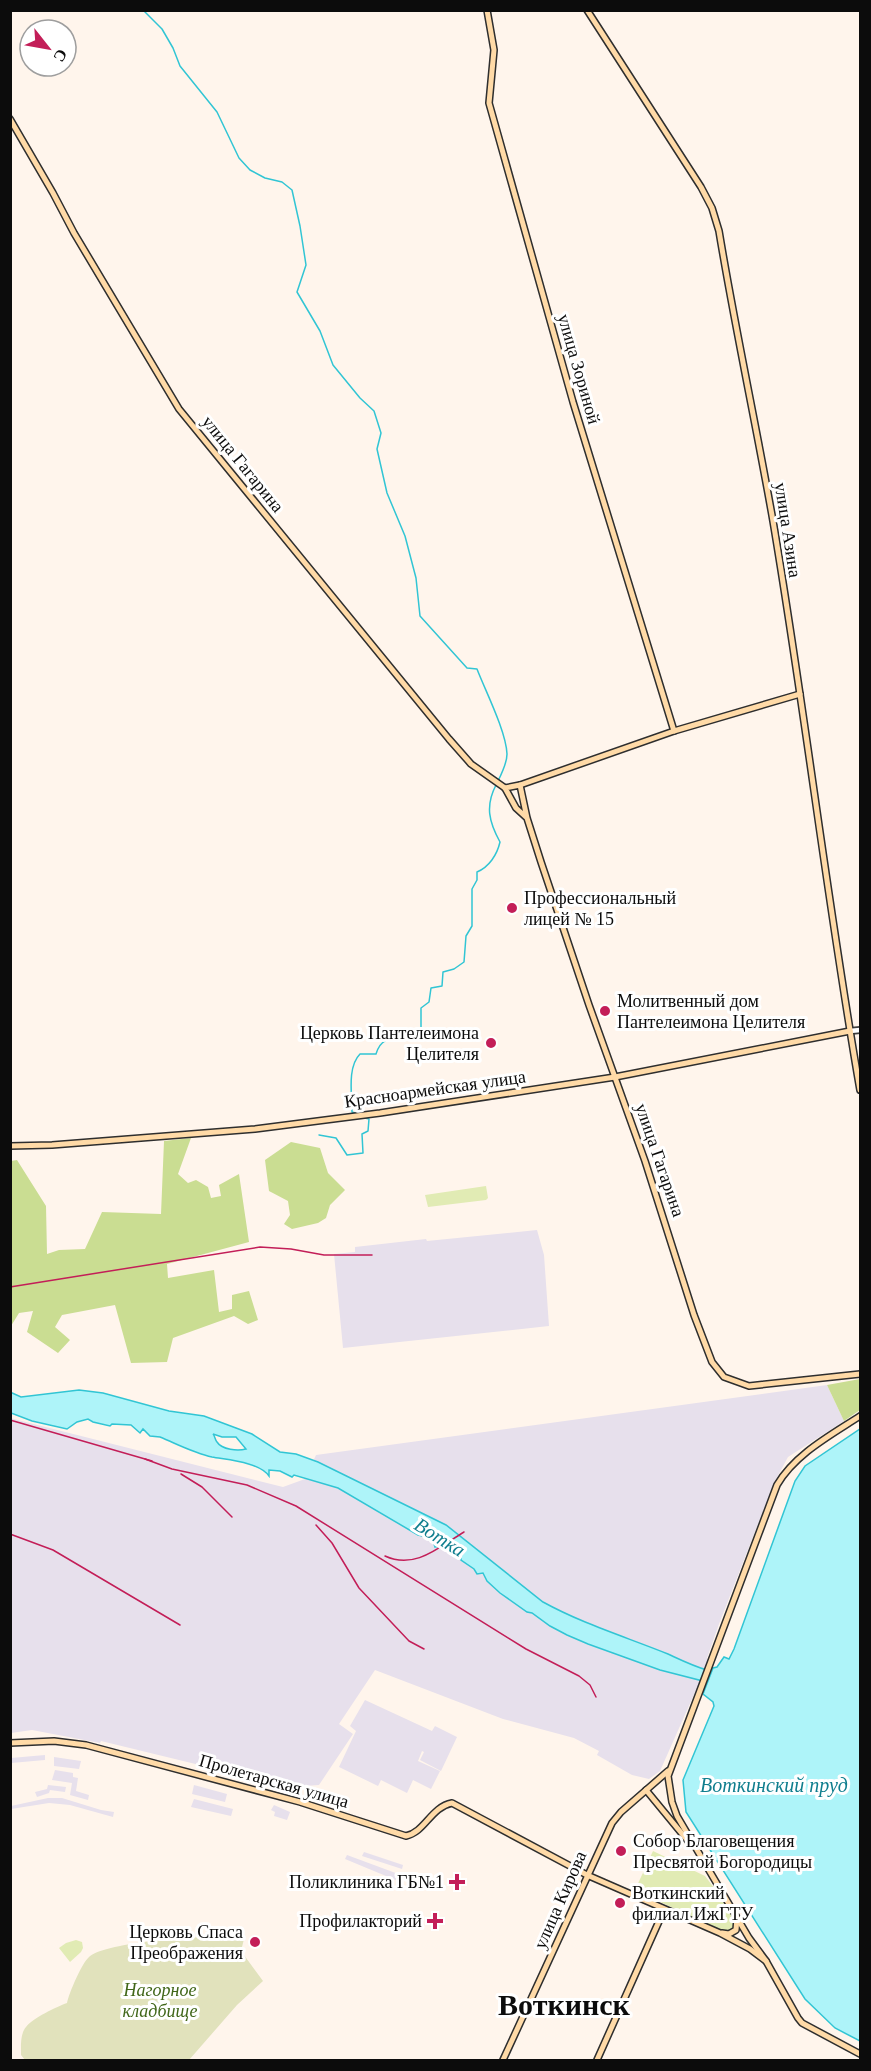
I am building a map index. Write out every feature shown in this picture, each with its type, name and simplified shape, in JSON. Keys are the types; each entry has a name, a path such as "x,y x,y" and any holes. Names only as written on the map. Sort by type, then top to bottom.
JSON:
{"main road":[{"name":"улица Зориной","path":"487,10 494,50 489,104 573,402 675,731"},
{"name":"улица Азина","path":"587,10 701,187 716,217 773,520 837,951 861,1090"},
{"name":"улица Гагарина","path":"10,119 54,193 74,233 179,410 449,740 471,764 505,788"},
{"path":"527,818 516,808 505,788 520,785 675,731 800,694"},
{"path":"520,785 527,818"},
{"name":"улица Гагарина","path":"527,818 589,1005 648,1172 694,1316 707,1352 717,1370 732,1381 749,1386 861,1374"},
{"name":"Красноармейская улица","path":"10,1146 52,1145 295,1124 615,1077 850,1031"},
{"path":"861,1416 802,1457 781,1479 773,1493 670,1770 669,1786 674,1809 698,1854 749,1938 766,1961 802,2023 861,2054"},
{"name":"Пролетарская улица","path":"10,1743 54,1741 86,1745 300,1802 406,1836 413,1834 437,1809 444,1804 452,1803 587,1875"},
{"name":"улица Кирова","path":"503,2061 612,1823 621,1812 670,1770"},
{"path":"646,1790 698,1854"},
{"path":"587,1875 720,1933 750,1949 766,1961"},
{"path":"597,2061 664,1910"},
{"path":"720,1933 729,1934 736,1930 738,1922 736,1914"}],"street":[{"name":"Красноармейская улица","path":"850,1031 861,1030"}],"shaded area":[{"path":"537,1230 544,1255 549,1326 343,1348 334,1254 355,1252 355,1247"},
{"path":"827,1385 844,1421 788,1457 774,1483 719,1624 707,1658 709,1664 702,1683 696,1690 660,1771 649,1779 632,1775 597,1755 599,1751 574,1738 503,1719 375,1670 339,1724 353,1734 319,1785 290,1787 101,1741 100,1743 32,1730 11,1733 10,1418 283,1487 305,1479 316,1455"},
{"path":"365,1700 432,1731 435,1726 457,1737 441,1771 420,1760 424,1752 422,1751 418,1761 440,1771 431,1789 413,1780 407,1793 381,1780 378,1786 339,1767 356,1731 350,1726"},
{"path":"45,1755 45,1760 11,1763 11,1758"},
{"path":"54,1757 81,1761 79,1769 54,1766"},
{"path":"55,1770 73,1773 73,1777 78,1778 76,1791 89,1795 88,1800 70,1795 72,1783 52,1780"},
{"path":"48,1785 66,1787 65,1792 50,1790 49,1793 37,1797 35,1792 47,1789"},
{"path":"194,1785 227,1794 225,1802 192,1794"},
{"path":"48,1798 62,1798 114,1812 113,1817 70,1805 49,1803 11,1809 11,1806"},
{"path":"194,1799 233,1809 231,1816 191,1807"},
{"path":"274,1805 290,1812 287,1820 274,1816 275,1812 271,1810"},
{"path":"364,1852 403,1865 402,1869 362,1856"},
{"path":"347,1855 401,1875 398,1881 345,1859"}],"green space":[{"path":"191,1138 178,1174 188,1183 196,1180 208,1187 211,1198 221,1196 219,1185 239,1174 249,1242 167,1264 168,1278 214,1270 219,1312 232,1309 232,1295 249,1291 258,1320 248,1324 234,1316 173,1338 167,1362 131,1363 115,1305 62,1315 55,1327 70,1340 58,1353 27,1332 33,1311 19,1313 11,1326 11,1161 17,1160 46,1206 47,1254 59,1250 85,1249 102,1212 161,1214 164,1141"},
{"path":"291,1142 320,1148 328,1173 345,1190 330,1205 326,1218 318,1223 292,1229 284,1224 290,1215 288,1201 269,1191 265,1160"},
{"path":"486,1186 488,1198 486,1200 428,1207 425,1195"},
{"path":"860,1379 860,1410 844,1421 827,1385"},
{"path":"653,1851 705,1876 734,1920 733,1931 724,1932 635,1890"},
{"name":"Нагорное кладбище","path":"242,1933 245,1935 241,1951 263,1981 237,2005 189,2060 25,2060 21,2055 22,2037 26,2027 39,2017 67,2003 83,1965 89,1957 98,1952 146,1942"},
{"path":"76,1940 82,1942 83,1948 70,1962 59,1948"}],"water":[{"name":"Вотка","path":"79,1390 103,1393 169,1411 204,1416 252,1434 280,1452 296,1454 318,1462 446,1525 543,1602 589,1624 707,1670 703,1681 660,1670 567,1635 500,1593 487,1581 483,1573 477,1574 461,1560 461,1555 455,1551 446,1547 435,1547 436,1542 432,1534 426,1532 422,1536 418,1535 338,1488 294,1475 292,1477 280,1471 269,1470 269,1476 251,1465 212,1457 160,1437 150,1436 143,1429 140,1433 131,1425 112,1424 110,1426 88,1419 77,1422 67,1429 32,1421 11,1413 10,1392 21,1397","holes":["213,1434 222,1437 236,1437 246,1449 235,1450 223,1447 219,1445"]},
{"name":"Воткинский пруд","path":"860,1429 860,2041 835,2028 805,1999 686,1812 683,1780 714,1706 713,1702 703,1694 713,1668 717,1667 724,1657 729,1659 734,1649 795,1481 805,1466"}],"waterway":[{"path":"143,10 162,29 180,66 217,112 239,158 250,170 265,178 282,182 292,190 306,265 297,292 320,331 333,365 360,398 374,411 381,433 377,449 387,493 405,536 416,578 420,616 467,668 477,669 506,745 506,761 498,781"},
{"path":"355,1113 352,1112 351,1082 353,1066 360,1054 376,1054 383,1042 421,1034 421,1008 429,1002 431,988 442,986 443,972 454,969 464,962 466,936 472,926 472,889 477,880 477,872 492,860 500,842 493,828 490,814 490,800 496,785"},
{"path":"319,1135 336,1138 347,1155 363,1153 362,1134 368,1131 369,1119 365,1118"}],"railway":[{"path":"10,1287 260,1247 291,1249 324,1255 372,1255"},
{"path":"10,1420 152,1461"},
{"path":"145,1459 172,1469 247,1485 296,1506 526,1649 579,1676 590,1685 596,1697"},
{"path":"181,1474 202,1487 232,1517"},
{"path":"316,1525 332,1543 359,1588 409,1641 424,1649"},
{"path":"385,1556 396,1560 417,1559 464,1532"},
{"path":"10,1534 53,1550 180,1625"}],"place":[{"name":"Профессиональный лицей № 15","path":"512,908"},
{"name":"Молитвенный дом Пантелеимона Целителя","path":"605,1011"},
{"name":"Церковь Пантелеимона Целителя","path":"491,1043"},
{"name":"Собор Благовещения Пресвятой Богородицы","path":"621,1851"},
{"name":"Поликлиника ГБ№1","path":"457,1882"},
{"name":"Воткинский филиал ИжГТУ","path":"620,1903"},
{"name":"Профилакторий","path":"435,1921"},
{"name":"Церковь Спаса Преображения","path":"255,1942"}],"district":[{"name":"Воткинск","path":"564,2005"}]}
